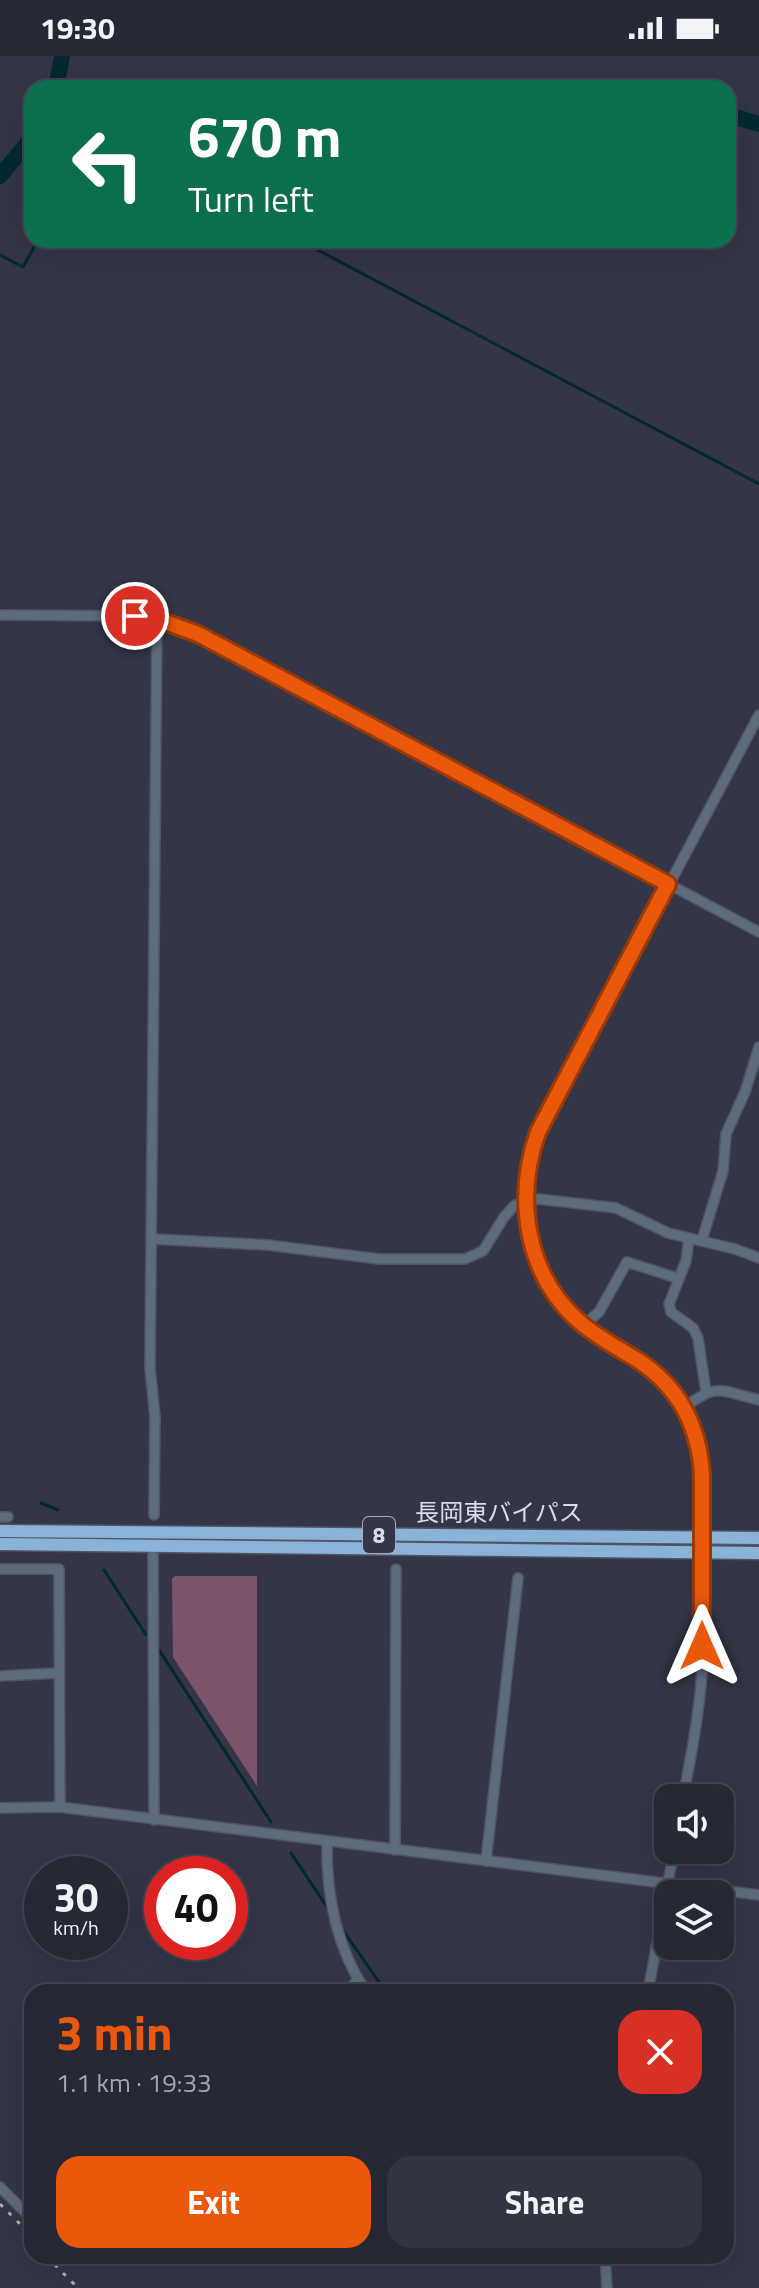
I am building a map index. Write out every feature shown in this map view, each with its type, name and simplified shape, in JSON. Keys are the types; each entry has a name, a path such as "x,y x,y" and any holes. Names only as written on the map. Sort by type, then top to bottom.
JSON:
{"highway":[{"name":"長岡東バイパス","path":"0,1531 759,1538"},
{"name":"長岡東バイパス","path":"0,1544 759,1553"}],"street":[{"path":"0,615 157,619 198,634 759,932"},
{"path":"154,1515 155,1417 150,1368 157,619"},
{"path":"686,1784 702,1671 701,1453 685,1407 653,1371 571,1314 546,1278 532,1247 525,1201 527,1170 538,1132 759,715"},
{"path":"702,1240 723,1171 726,1134 745,1092 759,1047"},
{"path":"153,1239 268,1245 379,1259 465,1259 483,1251 508,1211 525,1201 539,1199 616,1208 646,1220 661,1231 759,1258"},
{"path":"689,1239 686,1261 669,1304 671,1312 693,1328 698,1338 706,1392"},
{"path":"584,1325 599,1312 627,1262 677,1278"},
{"path":"685,1407 706,1392 723,1391 759,1400"},
{"path":"153,1554 154,1820"},
{"path":"0,1569 59,1569 60,1807"},
{"path":"395,1850 396,1569"},
{"path":"486,1861 518,1578"},
{"path":"0,1676 58,1673"},
{"path":"0,1808 60,1807 654,1883"},
{"path":"327,1841 332,1910 343,1946 361,1984"},
{"path":"734,1892 759,1895"},
{"path":"649,1984 654,1958"},
{"path":"354,1984 358,1980"},
{"path":"0,2187 24,2211"},
{"path":"606,2264 607,2288"}],"shaded area":[{"path":"175,1576 257,1576 257,1786 173,1657 172,1579"}],"waterway":[{"path":"58,80 62,56"},
{"path":"736,117 759,124"},
{"path":"0,176 24,148"},
{"path":"0,255 23,267 34,248"},
{"path":"314,248 759,484"},
{"path":"41,1503 58,1510"},
{"path":"104,1570 146,1635"},
{"path":"159,1650 271,1822"},
{"path":"291,1853 329,1910"},
{"path":"340,1926 380,1984"}],"railway":[{"path":"0,2204 24,2228"},
{"path":"54,2264 78,2288"}],"route":[{"path":"135,616 157,619 198,634 668,884 538,1132 527,1170 525,1201 532,1247 557,1296 584,1325 662,1379 685,1407 693,1425 701,1453 702,1475 702,1646"}]}
